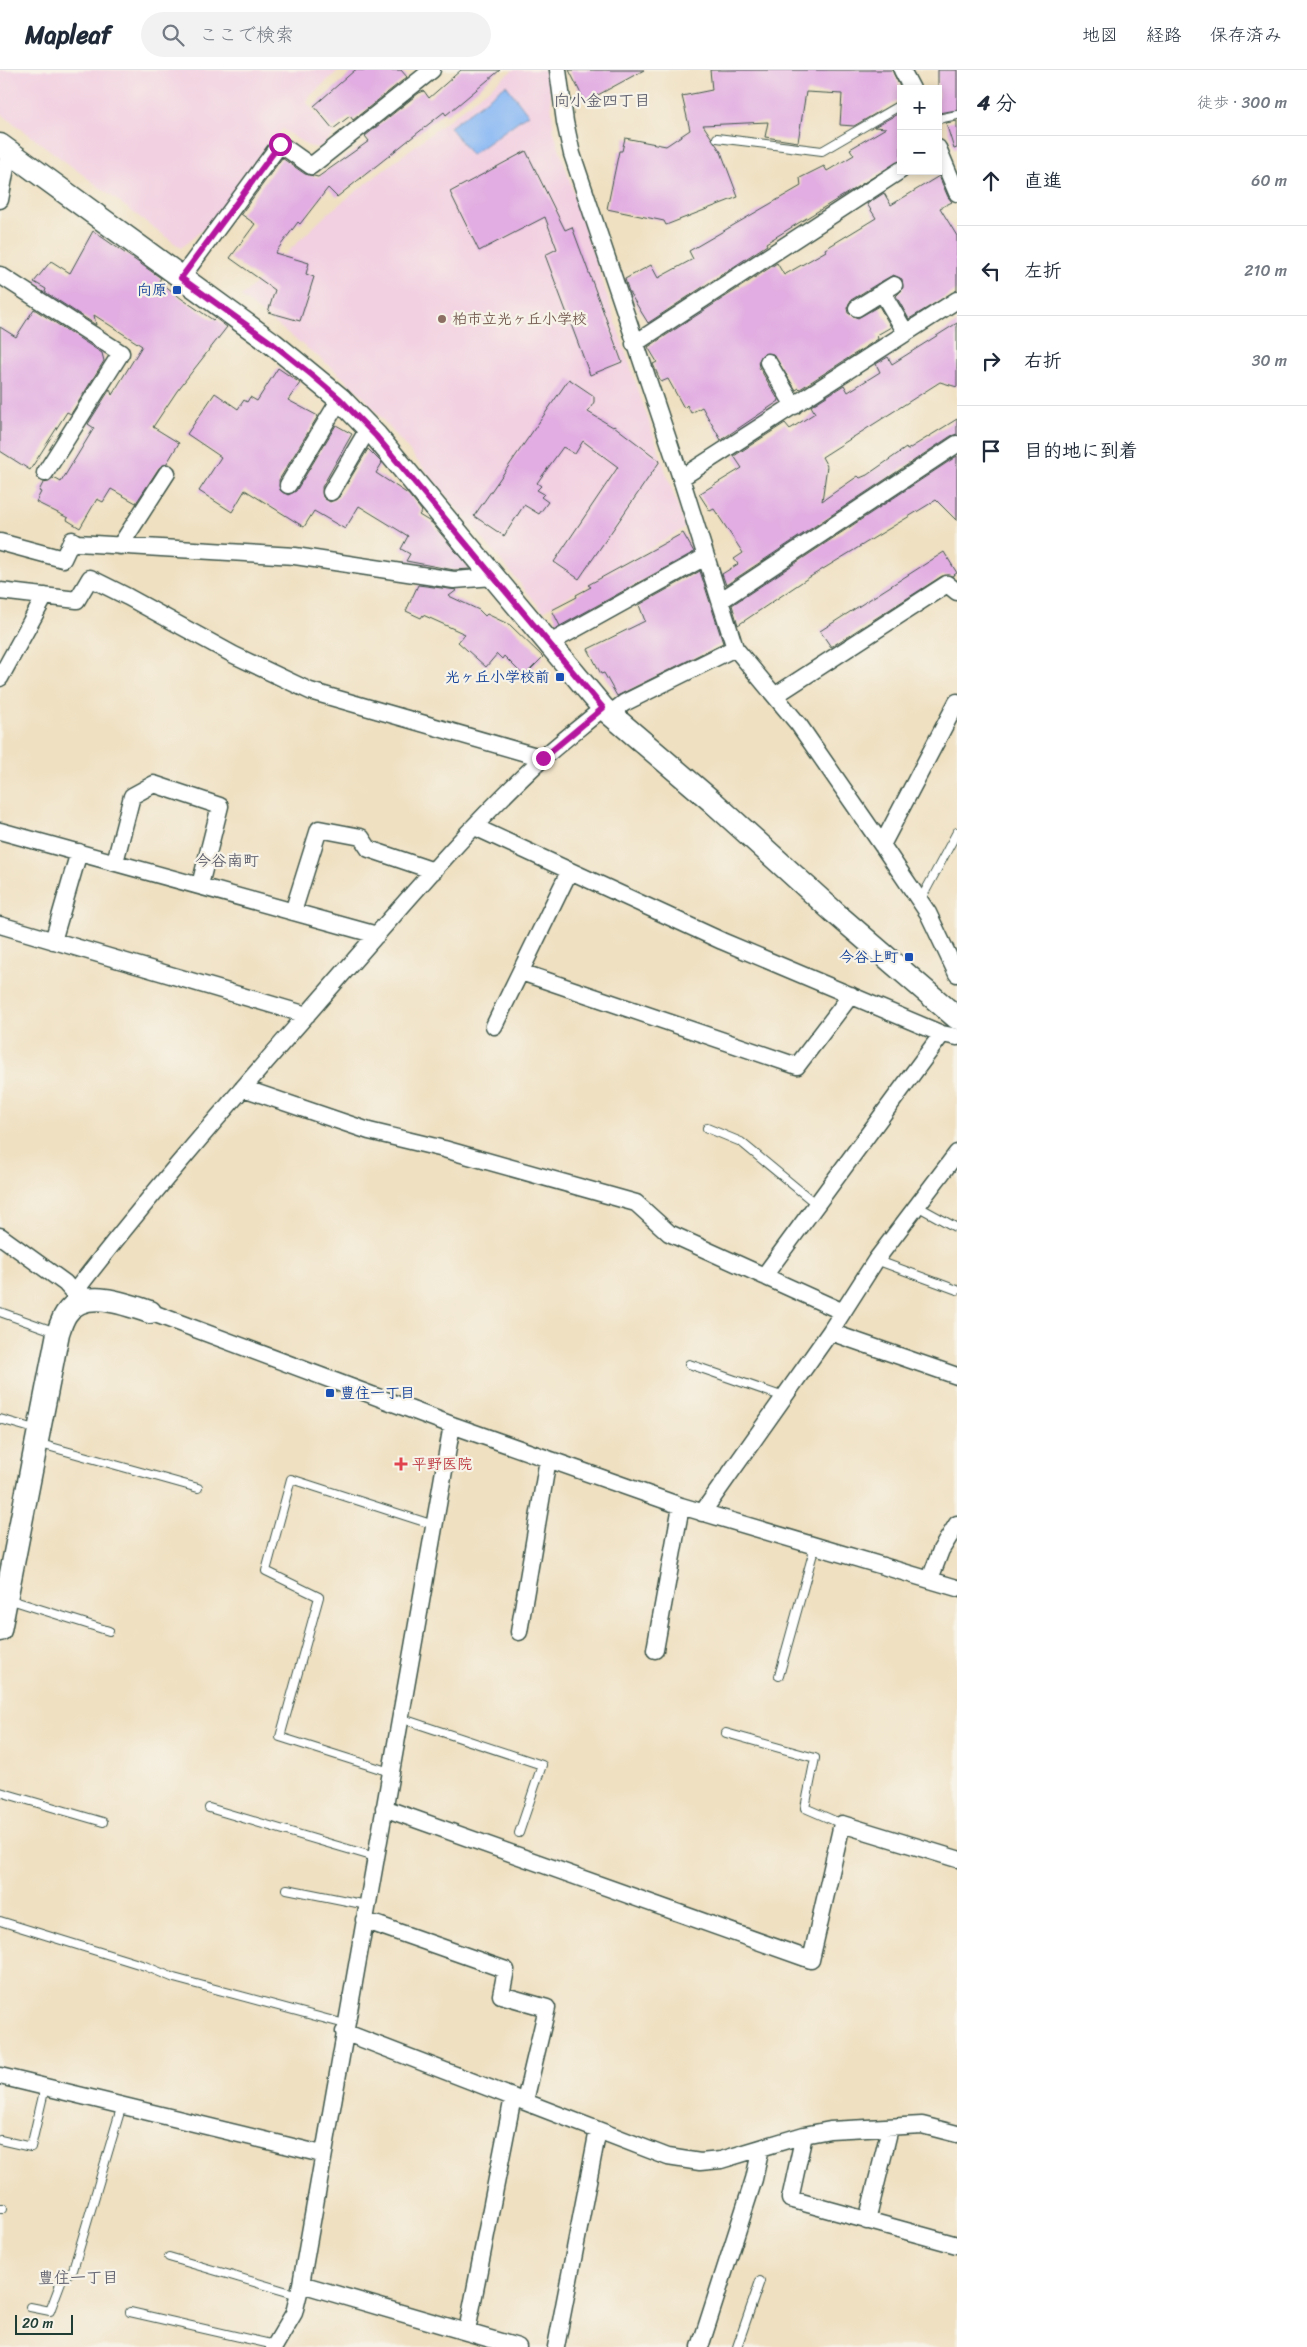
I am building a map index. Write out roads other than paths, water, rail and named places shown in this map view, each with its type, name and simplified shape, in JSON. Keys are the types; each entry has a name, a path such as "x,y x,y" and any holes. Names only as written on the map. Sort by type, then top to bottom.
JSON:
{"street":[{"path":"181,278 280,144 311,166 432,70"},
{"path":"558,70 565,122 572,154 634,344 681,478 735,648 799,725 882,845 928,913 957,974"},
{"path":"902,70 910,85"},
{"path":"5,148 273,344 340,399 368,428 606,711 714,803 834,912 952,1030"},
{"path":"0,200 5,148"},
{"path":"942,157 957,192"},
{"path":"634,344 897,173"},
{"path":"0,275 121,353 45,473"},
{"path":"857,308 888,289 906,333"},
{"path":"681,478 957,300"},
{"path":"768,362 794,406"},
{"path":"288,485 340,399"},
{"path":"331,492 368,428"},
{"path":"720,601 957,444"},
{"path":"120,546 167,473"},
{"path":"0,542 63,559 72,540 77,543 296,556 454,580 494,577"},
{"path":"548,644 705,557"},
{"path":"0,591 77,600 90,578 128,596 234,655 310,692 543,758"},
{"path":"776,695 947,584 957,592"},
{"path":"0,678 45,596"},
{"path":"81,1301 80,1285 243,1088 474,827 543,758 606,711 735,648"},
{"path":"882,845 957,702"},
{"path":"115,862 132,796 154,784 220,806 200,885"},
{"path":"474,827 722,942 851,995 952,1030"},
{"path":"293,912 319,829 361,837 369,849 434,871"},
{"path":"0,830 377,935"},
{"path":"53,940 78,852"},
{"path":"494,1026 569,872"},
{"path":"0,925 307,1014"},
{"path":"521,972 797,1066 851,995"},
{"path":"764,1276 816,1204 952,1030"},
{"path":"243,1088 369,1131 444,1149 636,1203 668,1233 841,1311"},
{"path":"702,1514 830,1332 841,1311 876,1260 957,1153"},
{"path":"0,1236 65,1283 81,1301"},
{"path":"0,1630 36,1436 58,1332 66,1313 81,1301 117,1301 548,1460 702,1514 957,1588"},
{"path":"830,1332 957,1376"},
{"path":"274,2346 294,2313 299,2290 452,1425"},
{"path":"519,1632 548,1460"},
{"path":"655,1650 681,1506"},
{"path":"930,1579 941,1550 957,1524"},
{"path":"384,1808 811,1960 842,1824 957,1859"},
{"path":"365,1912 506,1970 501,1995 547,2008 519,2099 467,2332"},
{"path":"344,2028 668,2157 700,2162 720,2160 804,2135 830,2130 922,2125 957,2134"},
{"path":"0,2076 322,2154"},
{"path":"867,2220 890,2128"},
{"path":"556,2347 598,2130"},
{"path":"804,2135 790,2199 957,2245"},
{"path":"700,2347 754,2179 761,2148"},
{"path":"299,2290 467,2332 518,2347"}],"lane":[{"path":"717,138 822,151 897,107"},
{"path":"942,118 957,115"},
{"path":"920,901 957,832"},
{"path":"707,1128 741,1142 816,1204"},
{"path":"917,1206 957,1228"},
{"path":"876,1260 957,1290"},
{"path":"0,1312 58,1332"},
{"path":"689,1364 784,1397"},
{"path":"0,1419 36,1436 198,1488"},
{"path":"390,1772 280,1737 319,1597 266,1571 291,1479 434,1525"},
{"path":"779,1676 815,1546"},
{"path":"6,1599 109,1631"},
{"path":"400,1718 542,1765 519,1833"},
{"path":"726,1733 815,1758 805,1808 842,1824"},
{"path":"0,1792 104,1822"},
{"path":"208,1808 375,1857"},
{"path":"288,1889 365,1912"},
{"path":"0,1921 145,1966 174,1978 344,2028"},
{"path":"0,2140 32,2146 45,2087"},
{"path":"30,2307 50,2311 62,2279 73,2270 122,2105"},
{"path":"169,2257 299,2290"},
{"path":"737,2347 760,2281"},
{"path":"130,2312 274,2346"}],"water":[{"path":"506,85 528,114 471,155 450,127"}],"place":[{"name":"向原","path":"177,290"},
{"name":"柏市立光ヶ丘小学校","path":"442,319"},
{"name":"光ヶ丘小学校前","path":"560,677"},
{"name":"今谷上町","path":"909,957"},
{"name":"豊住一丁目","path":"330,1393"},
{"name":"平野医院","path":"401,1464"}],"district":[{"name":"向小金四丁目","path":"602,100"},
{"name":"今谷南町","path":"227,860"},
{"name":"豊住一丁目","path":"78,2277"}]}
